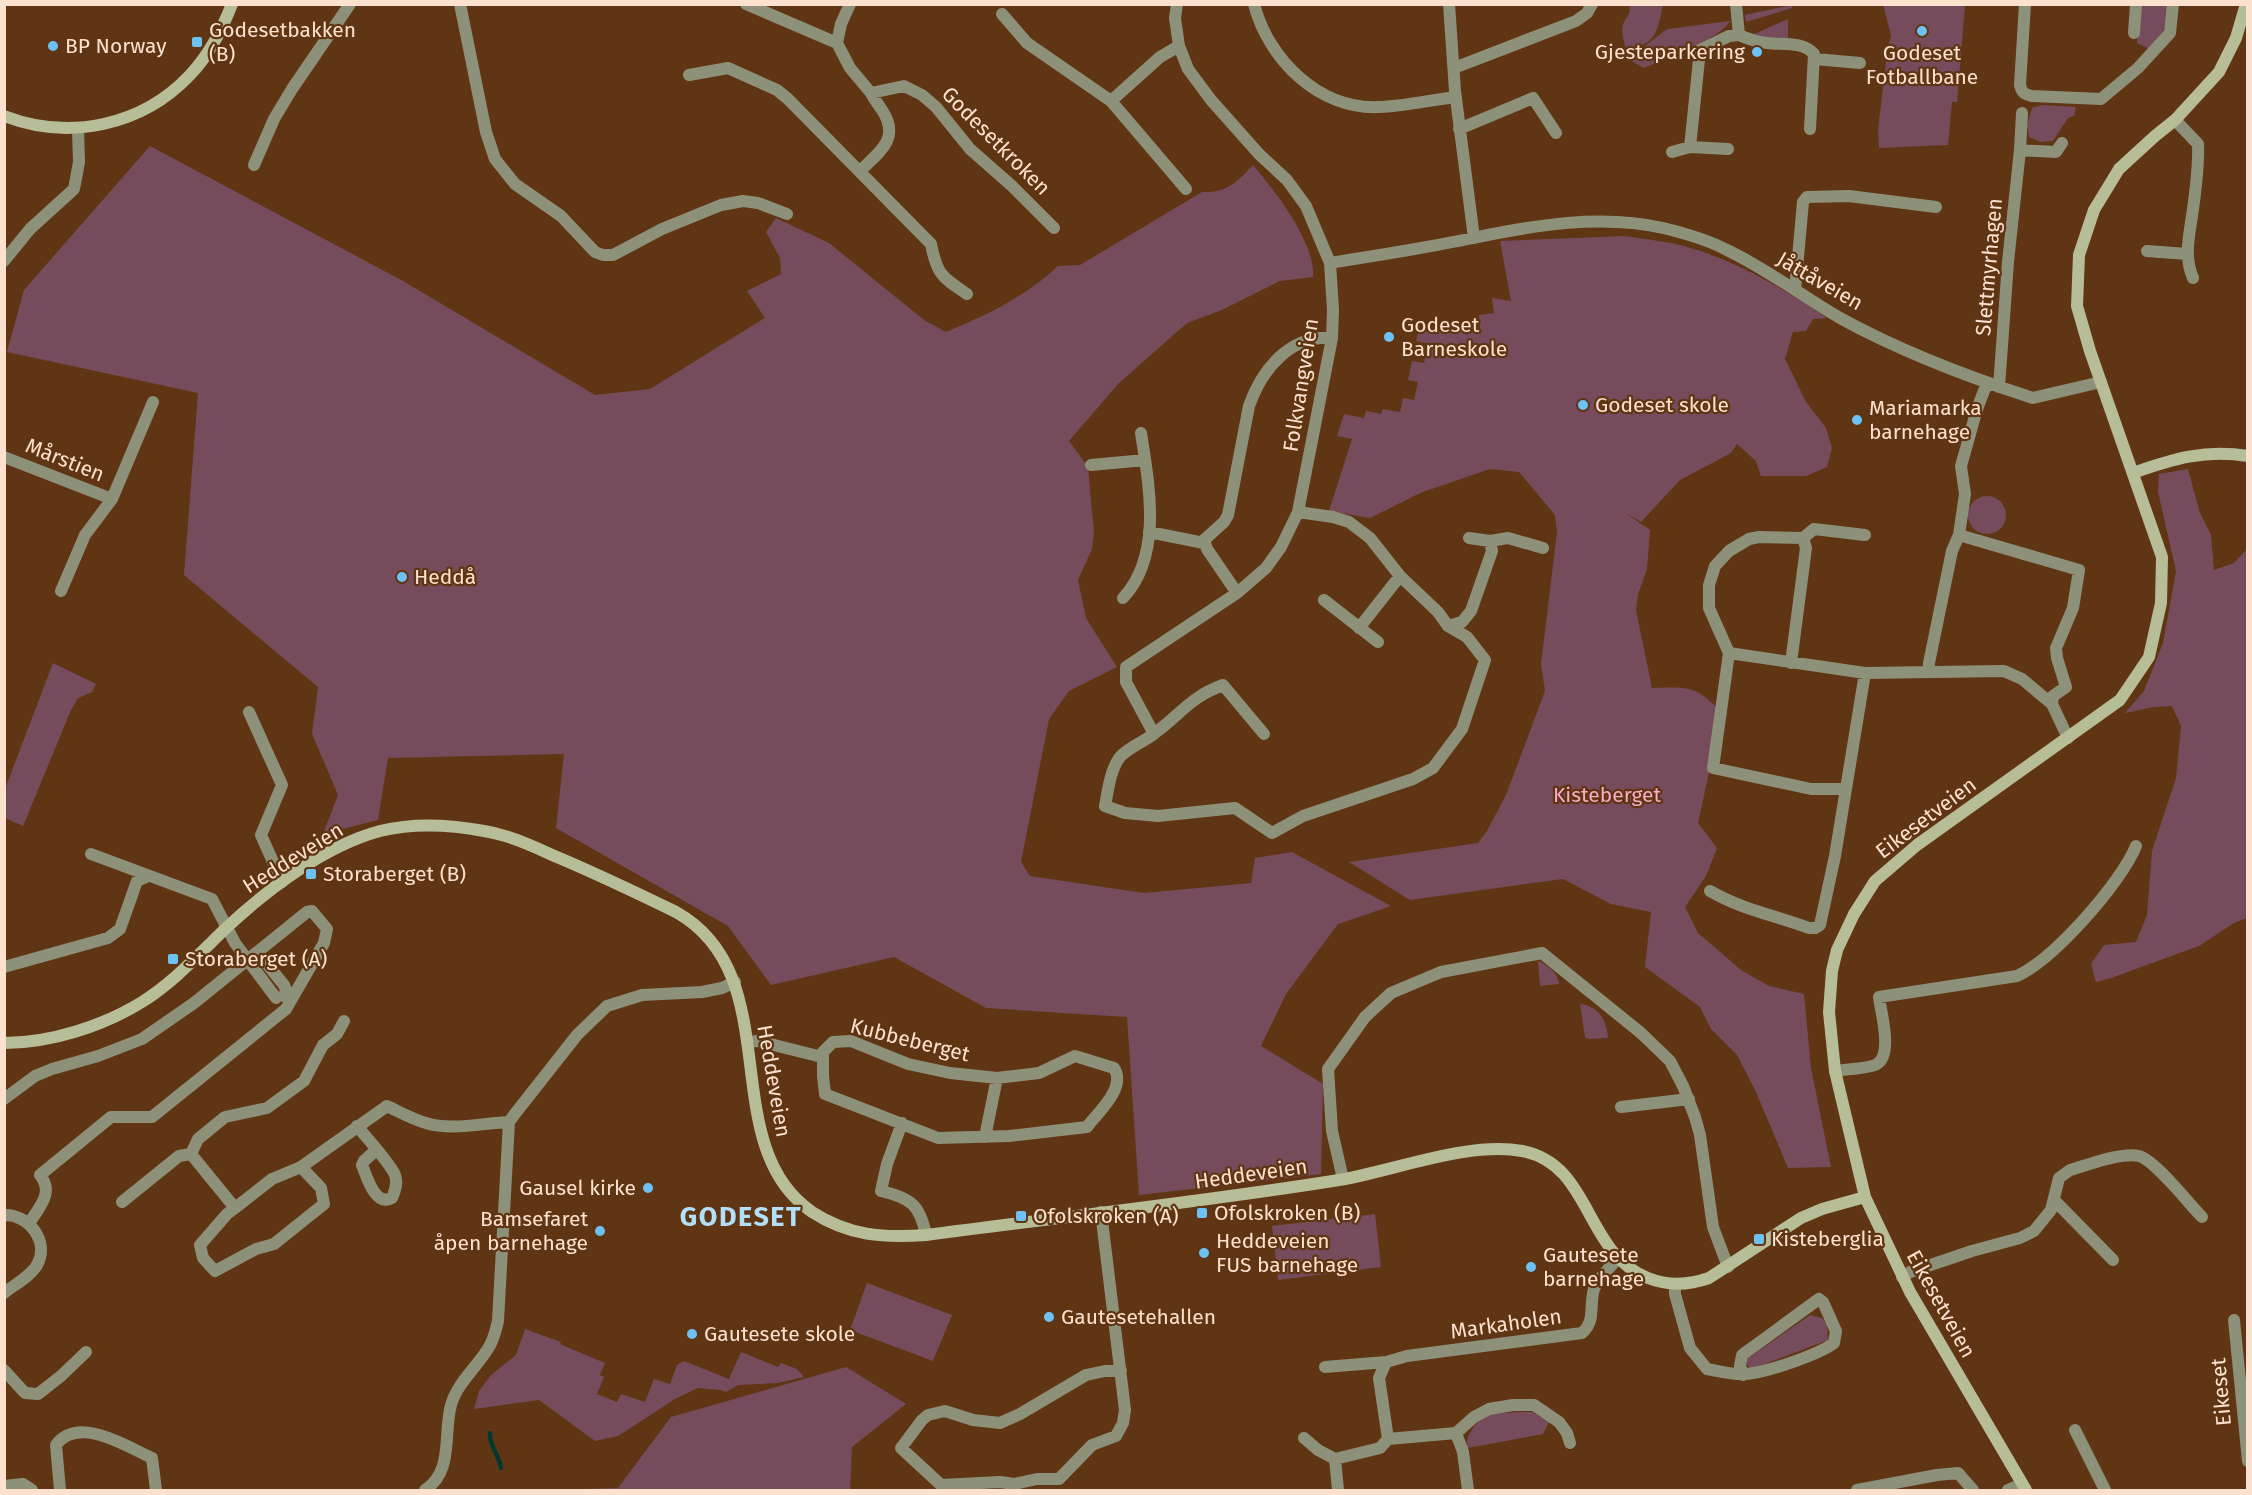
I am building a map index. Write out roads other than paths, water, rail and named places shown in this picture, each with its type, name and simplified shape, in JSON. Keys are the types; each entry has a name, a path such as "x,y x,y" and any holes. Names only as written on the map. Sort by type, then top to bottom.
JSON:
{"street":[{"path":"4,116 46,128 78,129 104,125 129,116 169,93 190,75 223,28 232,4"},
{"path":"254,165 274,119 350,4"},
{"path":"460,4 490,147 495,159 508,176 561,216 595,252 613,255 662,229 721,205 743,201 758,203 787,214"},
{"path":"746,4 837,43 850,68 871,93 887,121 890,136 885,146 860,171"},
{"path":"837,43 841,24 850,4"},
{"name":"Folkvangveien","path":"1154,734 1126,682 1126,667 1237,593 1271,561 1290,531 1298,512 1332,338 1330,263 1306,206 1287,180 1259,154 1199,85 1188,69 1179,46 1175,18 1177,4"},
{"path":"1254,4 1264,32 1275,51 1306,85 1328,97 1346,103 1378,107 1456,97"},
{"path":"1449,4 1459,129 1474,238"},
{"path":"1454,68 1576,21 1587,13 1592,4"},
{"path":"1736,4 1738,35"},
{"path":"2025,4 2021,91 2032,96 2101,99 2138,68 2170,33 2173,4"},
{"path":"2134,33 2136,4"},
{"name":"Eikesetveien","path":"2024,1487 1987,1427 1902,1277 1865,1197 1835,1071 1829,1012 1833,971 1837,950 1845,931 1865,896 1889,868 1917,845 2120,700 2149,657 2161,603 2162,557 2077,306 2079,255 2094,210 2119,169 2175,120 2219,72 2234,45 2243,22 2246,4"},
{"path":"1002,14 1027,43 1112,101 1186,189"},
{"path":"1690,147 1700,50 1729,36 1738,35 1766,43 1803,46 1809,49 1815,59 1809,129"},
{"path":"1112,101 1160,57 1179,46"},
{"path":"1815,59 1860,63"},
{"path":"689,75 728,68 777,90 803,113 930,244 935,265 940,274 967,294"},
{"name":"Godesetkroken","path":"871,93 904,86 922,95 936,107 970,149 1012,186 1054,228"},
{"path":"1459,129 1533,98 1556,134"},
{"name":"Slettmyrhagen","path":"1929,672 1952,551 1959,535 1965,494 1961,466 1977,409 1993,385 2020,150 2022,113"},
{"path":"2175,120 2198,144 2197,179 2187,254 2188,268 2193,278"},
{"path":"4,261 30,228 74,189 79,162 78,129"},
{"path":"2020,150 2056,152 2062,143"},
{"path":"1672,152 1690,147 1728,149"},
{"path":"1796,290 1804,199 1810,196 1848,191 1936,207"},
{"name":"Jåttåveien","path":"1330,263 1512,230 1581,222 1605,221 1663,228 1726,249 1842,318 1906,349 1993,385 2033,398 2101,382"},
{"path":"2147,251 2187,254"},
{"path":"1204,543 1204,540 1224,522 1228,514 1254,390 1270,367 1290,347 1332,338"},
{"name":"Mårstien","path":"61,591 85,535 112,500 153,402"},
{"path":"1123,598 1134,584 1146,552 1151,516 1142,433"},
{"path":"2133,474 2197,454 2228,453 2247,456"},
{"name":"Mårstien","path":"4,457 112,500"},
{"path":"1091,465 1145,460"},
{"path":"1263,734 1223,685 1205,691 1154,734 1121,756 1115,766 1106,806 1125,813 1158,816 1235,808 1272,832 1304,816 1413,779 1433,768 1462,729 1485,660 1467,637 1448,626 1438,612 1400,576 1371,538 1349,522 1334,517 1298,512"},
{"path":"1845,789 1811,789 1713,768 1729,653 1709,608 1709,585 1715,566 1729,552 1749,539 1759,537 1803,538 1814,529 1865,536"},
{"path":"1149,532 1204,543 1237,593"},
{"path":"1959,535 2079,570 2073,608 2056,648 2056,658 2066,687 2053,696 2052,704"},
{"path":"1469,538 1491,541 1508,538 1543,548"},
{"path":"1791,663 1806,548 1803,538"},
{"path":"1448,626 1462,622 1471,611 1492,551 1491,541"},
{"path":"1359,628 1400,576"},
{"path":"1324,600 1378,642"},
{"path":"1729,653 1865,673 2004,671 2022,679 2052,704 2068,738"},
{"path":"1710,891 1740,906 1809,928 1815,928 1822,919 1835,856 1865,673"},
{"path":"249,712 282,785 261,835 282,882"},
{"name":"Heddeveien","path":"4,1043 64,1035 126,1011 144,1001 169,982 262,896 329,853 353,841 381,831 421,826 454,828 496,834 570,862 690,920 718,948 735,982 766,1149 795,1198 822,1218 850,1230 880,1237 926,1235 1248,1195 1343,1179 1476,1150 1522,1151 1547,1161 1566,1176 1617,1259 1637,1274 1659,1282 1675,1284 1695,1283 1717,1275 1801,1218 1822,1209 1865,1197"},
{"path":"1835,1071 1876,1065 1881,1060 1886,1047 1879,997 2011,977 2028,970 2057,946 2090,911 2130,860 2136,846"},
{"path":"91,854 212,899 226,928 252,957 280,997"},
{"path":"4,967 108,938 120,929 137,881 148,876"},
{"path":"4,1099 35,1076 142,1039 194,1003 307,912 312,911 327,929 324,943 286,1010 152,1117 111,1117 64,1153 40,1174 47,1189 46,1197 30,1222"},
{"path":"1343,1179 1332,1131 1328,1069 1365,1017 1391,993 1441,972 1542,953 1656,1046 1670,1061 1689,1099 1700,1135 1713,1227 1728,1267"},
{"path":"425,1491 432,1486 441,1473 448,1446 448,1421 453,1399 490,1346 498,1321 509,1122 577,1035 607,1006 642,995 702,992 722,988 735,982"},
{"path":"191,1154 198,1139 225,1117 267,1108 304,1081 323,1045 337,1034 344,1020"},
{"path":"747,1042 758,1041 822,1057"},
{"name":"Kubbeberget","path":"851,1041 908,1064 997,1078 1039,1073 1075,1056 1114,1068 1118,1077 1112,1095 1087,1127 985,1137 938,1138 825,1094 822,1057 823,1052 833,1042 851,1041"},
{"path":"985,1137 997,1078"},
{"path":"1622,1107 1689,1099"},
{"path":"301,1167 321,1188 324,1204 274,1244 256,1249 215,1271 203,1258 200,1245 227,1214 272,1179 301,1167 387,1106 428,1124 459,1126 509,1122"},
{"path":"902,1123 887,1164 881,1191 892,1194 914,1206 922,1219 926,1235"},
{"path":"357,1126 376,1150"},
{"path":"122,1202 179,1156 191,1154"},
{"path":"191,1154 236,1208"},
{"path":"1902,1277 1910,1272 1972,1251 2029,1234 2046,1219 2055,1201 2060,1178 2070,1170 2122,1157 2138,1156 2158,1170 2202,1217"},
{"path":"2055,1201 2113,1260"},
{"path":"1101,1212 1121,1371 1125,1410 1121,1430 1116,1436 1092,1445 1059,1479 1037,1479 1014,1484 1000,1482 941,1485 901,1448 928,1414 945,1411 973,1420 1000,1423 1086,1375 1105,1371 1121,1371"},
{"path":"4,1215 12,1214 30,1222 40,1245 39,1263 4,1293"},
{"name":"Markaholen","path":"1324,1366 1386,1362 1407,1356 1582,1334 1591,1323 1594,1289 1599,1279 1617,1259"},
{"path":"1675,1284 1675,1294 1690,1348 1707,1369 1743,1375 1775,1367 1834,1343 1836,1331 1823,1302 1819,1299 1742,1354 1740,1366 1743,1375"},
{"name":"Eikeset","path":"2234,1320 2247,1461"},
{"path":"4,1370 25,1393 38,1394 62,1376 86,1352"},
{"path":"1386,1362 1379,1378 1388,1439"},
{"path":"1304,1438 1318,1450 1335,1459 1380,1448 1388,1439 1456,1433 1474,1416 1489,1408 1534,1405 1559,1422 1567,1433 1569,1443"},
{"path":"2075,1430 2105,1491"},
{"path":"60,1491 56,1445 60,1439 77,1432 91,1432 152,1458 156,1491"},
{"path":"1456,1433 1463,1452 1468,1491"},
{"path":"1335,1459 1338,1491"},
{"path":"1857,1491 1958,1473 1973,1491"},
{"path":"4,1486 23,1484 32,1491"},
{"path":"2008,1491 2024,1487"}],"waterway":[{"path":"490,1433 501,1468"}],"place":[{"name":"Godeset Fotballbane","path":"1922,31"},
{"name":"Godesetbakken (B)","path":"197,42"},
{"name":"BP Norway","path":"53,46"},
{"name":"Gjesteparkering","path":"1757,52"},
{"name":"Godeset Barneskole","path":"1389,337"},
{"name":"Godeset skole","path":"1583,405"},
{"name":"Mariamarka barnehage","path":"1857,420"},
{"name":"Heddå","path":"402,577"},
{"name":"Storaberget (B)","path":"311,874"},
{"name":"Storaberget (A)","path":"173,959"},
{"name":"Gausel kirke","path":"648,1188"},
{"name":"Ofolskroken (B)","path":"1202,1213"},
{"name":"Ofolskroken (A)","path":"1021,1216"},
{"name":"Bamsefaret åpen barnehage","path":"600,1231"},
{"name":"Kisteberglia","path":"1759,1239"},
{"name":"Heddeveien FUS barnehage","path":"1204,1253"},
{"name":"Gautesete barnehage","path":"1531,1267"},
{"name":"Gautesetehallen","path":"1049,1317"},
{"name":"Gautesete skole","path":"692,1334"}],"district":[{"name":"GODESET","path":"741,1217"}],"park label":[{"name":"Kisteberget","path":"1607,795"}]}
